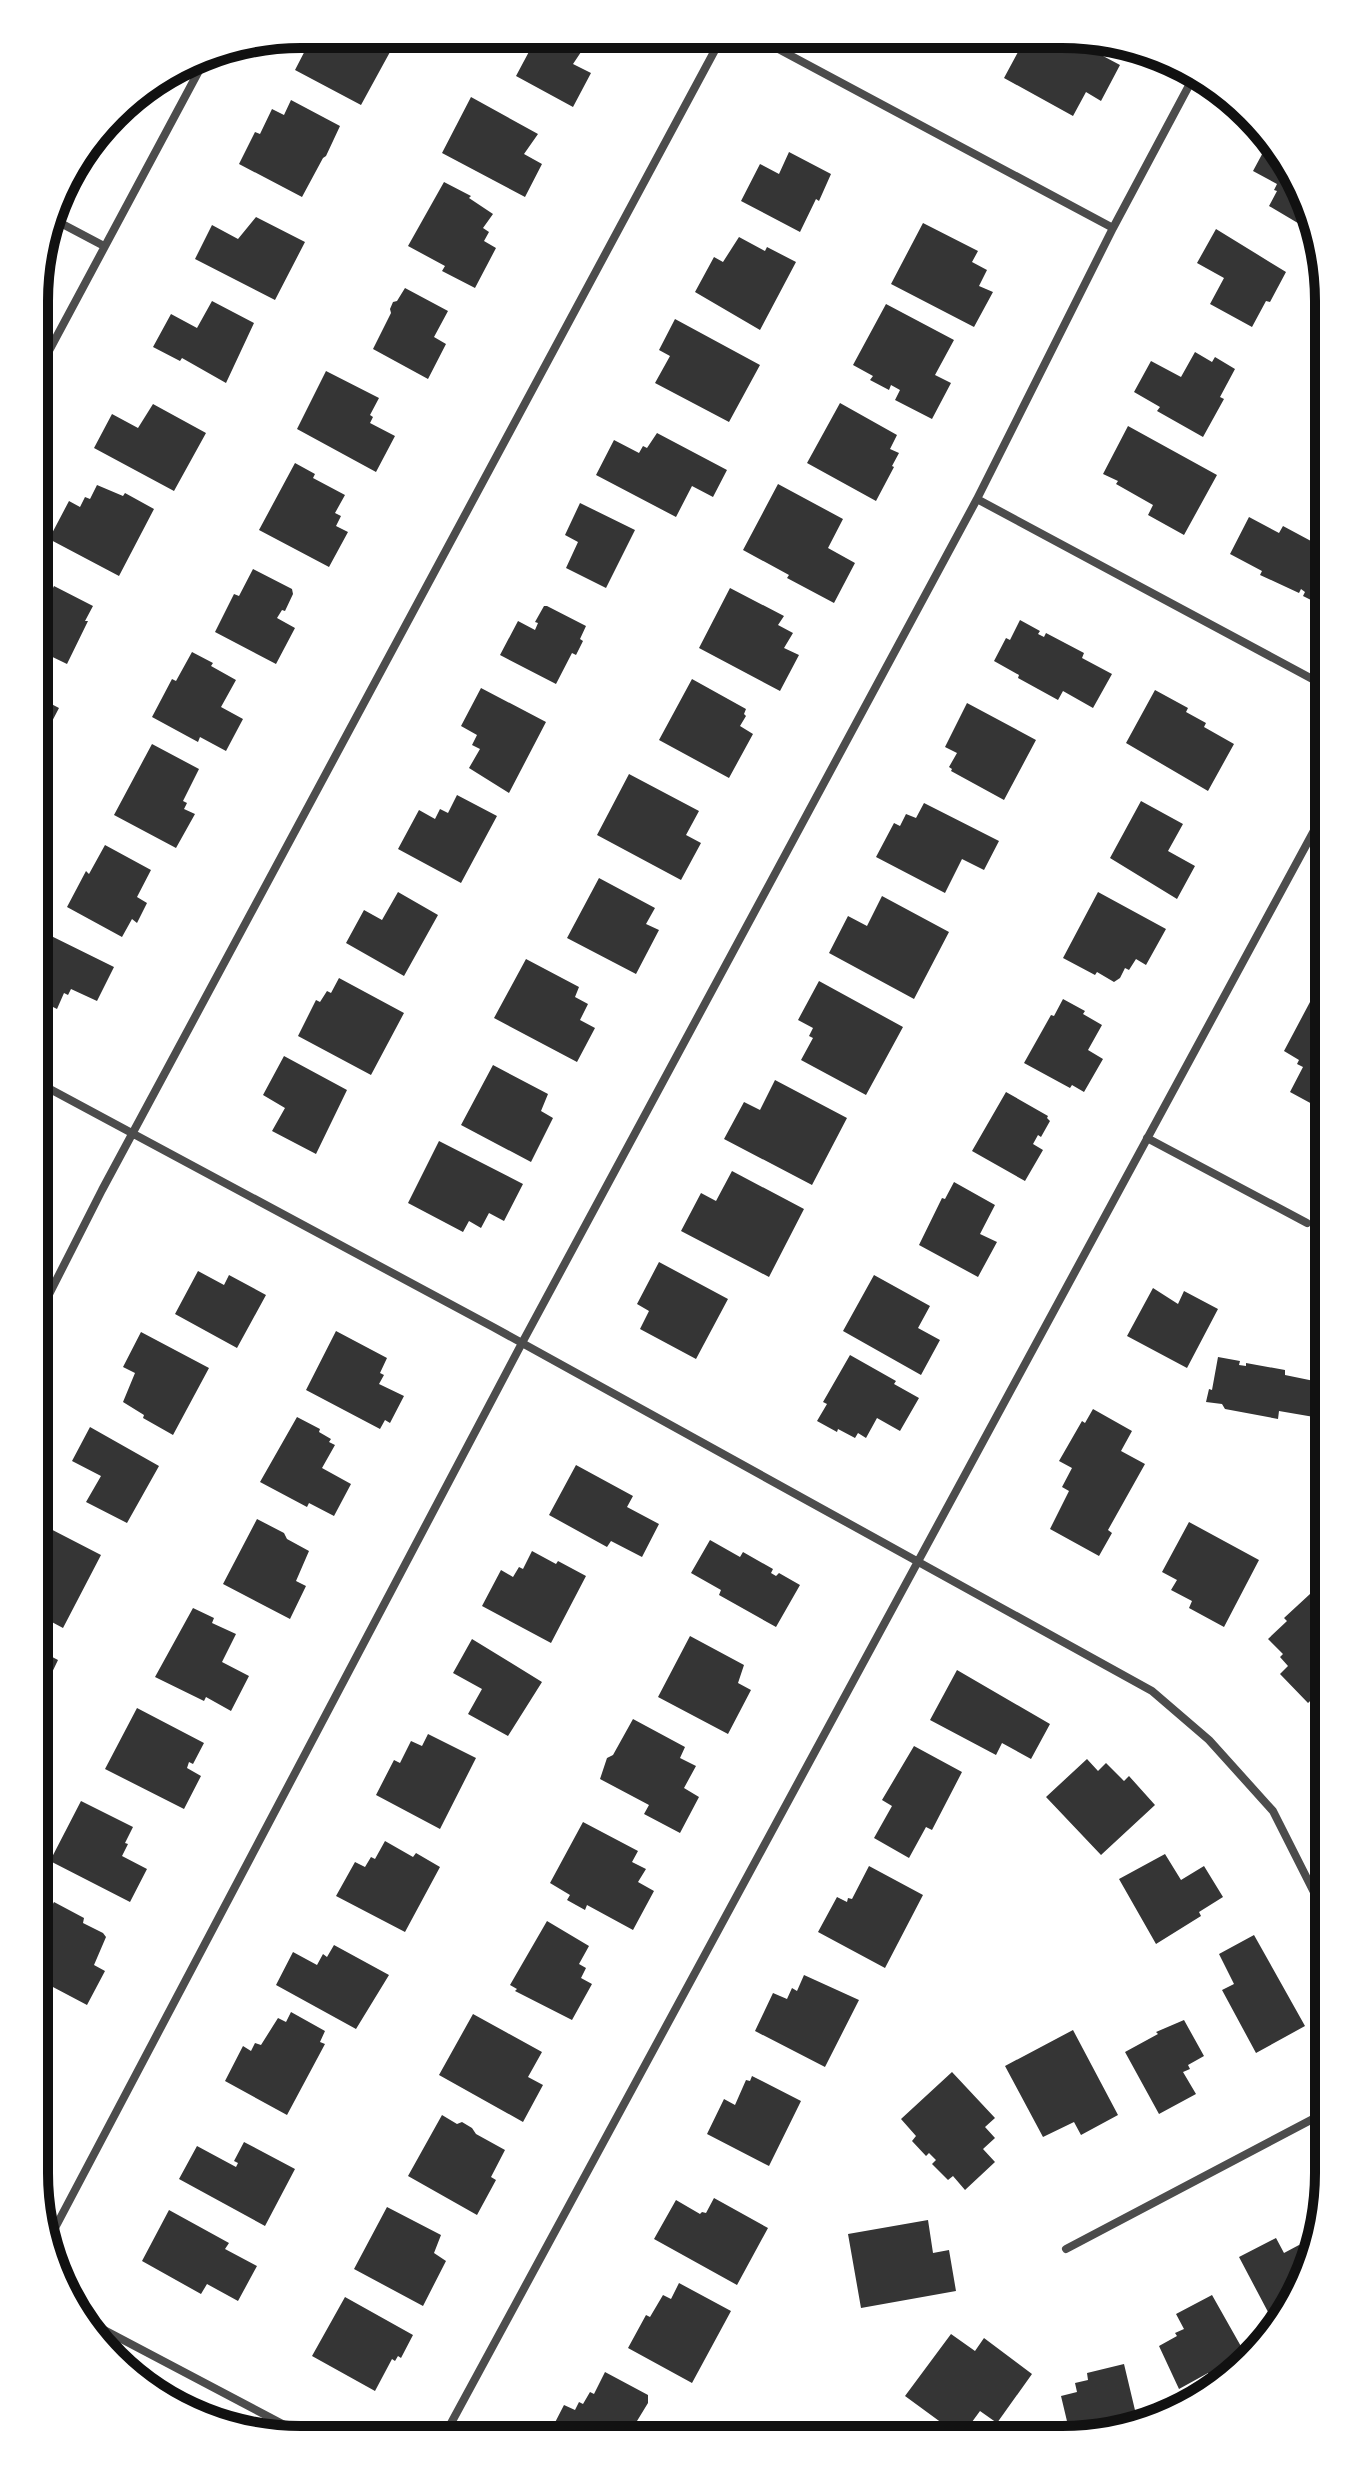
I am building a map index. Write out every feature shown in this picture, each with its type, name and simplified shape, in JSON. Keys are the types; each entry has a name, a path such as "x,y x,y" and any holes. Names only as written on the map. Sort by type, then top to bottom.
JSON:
{"street":[{"path":"48,1297 716,48"},
{"path":"777,48 1113,228"},
{"path":"48,352 200,69"},
{"path":"55,2229 522,1343 977,499 1113,228 1190,84"},
{"path":"60,223 104,246"},
{"path":"977,499 1315,680"},
{"path":"449,2426 1315,829"},
{"path":"48,1088 522,1343 1152,1691 1209,1740 1273,1811 1314,1893"},
{"path":"1147,1138 1307,1223"},
{"path":"1066,2249 1314,2118"},
{"path":"103,2329 284,2425"}],"building":[{"path":"306,48 392,48 361,105 295,70"},
{"path":"531,48 584,48 573,64 591,73 573,107 516,76"},
{"path":"1020,48 1093,51 1120,65 1101,101 1086,92 1073,116 1004,78"},
{"path":"471,97 538,134 524,154 542,164 525,197 442,153"},
{"path":"291,100 340,126 302,197 239,164 255,132 260,134 272,109 284,115"},
{"path":"1264,150 1289,189 1304,226 1269,206 1277,184 1253,171"},
{"path":"789,152 831,174 800,232 741,201 760,164 779,174"},
{"path":"444,182 471,196 469,198 493,214 483,228 489,232 484,241 496,248 475,288 442,271 445,266 408,246"},
{"path":"256,217 305,242 275,300 195,259 212,225 238,239"},
{"path":"923,223 978,251 972,262 987,270 979,286 993,292 974,327 891,284"},
{"path":"1216,229 1286,272 1252,327 1210,304 1224,278 1197,263"},
{"path":"739,237 796,262 760,330 695,292 714,257 723,262"},
{"path":"405,288 448,311 434,337 446,344 428,379 373,349 391,313 393,302"},
{"path":"212,301 254,323 226,383 182,358 180,361 153,347 171,314 197,328"},
{"path":"886,304 954,340 935,375 951,383 932,419 895,400 900,390 891,385 889,390 870,380 873,376 853,365"},
{"path":"675,319 760,365 729,422 655,383 670,356 659,350"},
{"path":"1195,352 1212,362 1215,357 1235,369 1220,397 1224,399 1203,437 1157,411 1160,407 1134,392 1151,361 1181,377"},
{"path":"326,371 379,398 370,415 373,417 370,423 395,436 376,472 297,429"},
{"path":"840,403 897,435 890,449 899,453 876,501 807,463"},
{"path":"153,404 206,433 174,491 94,448 112,414 138,428"},
{"path":"1128,426 1217,475 1184,535 1148,515 1153,505 1103,474"},
{"path":"657,433 727,470 713,497 692,486 676,517 596,475 614,440 639,453 643,446 647,448"},
{"path":"295,463 315,474 313,478 345,495 335,513 341,516 336,526 348,532 329,567 259,530"},
{"path":"778,484 843,519 828,548 855,563 834,603 743,550"},
{"path":"97,485 123,496 125,493 154,509 119,576 49,539 69,501 80,507 85,497 90,499"},
{"path":"580,503 635,530 606,588 566,568 578,542 565,535"},
{"path":"1249,517 1279,533 1283,526 1315,543 1315,602 1303,596 1305,592 1301,589 1299,593 1260,575 1262,571 1230,554"},
{"path":"253,569 292,589 293,594 285,611 282,610 277,618 295,628 276,664 215,632 234,594 239,596"},
{"path":"54,586 93,606 67,664 48,655 48,598"},
{"path":"730,588 784,616 778,625 793,633 784,648 799,655 780,691 699,648"},
{"path":"544,606 586,626 576,655 572,653 556,684 500,655 518,621 535,630 538,623 535,622"},
{"path":"1020,620 1040,631 1038,634 1044,637 1046,633 1084,653 1082,658 1112,674 1093,708 1063,691 1058,700 994,661"},
{"path":"192,652 236,680 221,707 243,719 226,751 200,737 198,742 152,717 172,679 176,681"},
{"path":"692,679 746,709 740,726 753,734 729,778 659,740"},
{"path":"481,688 546,722 509,793 469,768 480,749 472,745 477,735 461,726"},
{"path":"1155,690 1188,708 1186,712 1206,723 1204,727 1234,744 1208,791 1126,743"},
{"path":"48,702 59,708 48,729"},
{"path":"967,703 1036,740 1004,800 951,771 949,767 957,753 945,747"},
{"path":"152,744 199,769 183,801 187,803 184,809 195,814 176,848 114,815"},
{"path":"629,774 699,811 686,835 701,843 681,880 597,835"},
{"path":"457,795 497,816 461,883 398,849 419,810 435,819 440,809 448,813"},
{"path":"1141,801 1183,824 1168,851 1195,866 1177,899 1110,858"},
{"path":"924,803 999,841 984,870 962,859 945,893 876,857 894,823 900,826 906,814 916,818"},
{"path":"105,845 151,870 137,897 147,903 137,923 132,919 122,937 67,907 86,871 89,874"},
{"path":"599,878 655,908 646,924 659,930 636,974 567,938"},
{"path":"398,892 438,915 404,976 346,943 364,910 382,920"},
{"path":"1098,892 1166,929 1146,965 1136,959 1129,970 1125,968 1114,982 1063,958"},
{"path":"882,896 949,932 914,999 829,953 848,916 867,926"},
{"path":"48,934 114,967 97,1001 71,989 68,995 64,993 57,1009 48,1004"},
{"path":"526,959 579,987 575,997 588,1004 580,1020 595,1028 577,1062 494,1018"},
{"path":"339,978 404,1013 371,1075 298,1036 316,1000 320,1002 327,991 331,993"},
{"path":"819,981 903,1027 866,1095 801,1060 813,1038 809,1036 813,1028 798,1020"},
{"path":"1063,999 1102,1025 1088,1050 1103,1059 1084,1092 1072,1085 1070,1088 1024,1063"},
{"path":"1310,1002 1315,1004 1315,1105 1290,1092 1303,1067 1297,1064 1299,1060 1284,1051"},
{"path":"284,1056 347,1090 316,1154 272,1131 285,1108 263,1095"},
{"path":"493,1065 548,1094 541,1111 553,1118 531,1162 461,1125"},
{"path":"775,1080 847,1118 812,1185 724,1139 744,1102 760,1110"},
{"path":"1006,1092 1048,1116 1050,1121 1033,1144 1043,1150 1025,1181 972,1151"},
{"path":"439,1141 523,1184 504,1221 489,1213 481,1228 469,1221 463,1232 408,1203"},
{"path":"732,1171 804,1209 769,1277 681,1231 701,1193 716,1201"},
{"path":"954,1182 995,1205 980,1234 997,1242 978,1277 919,1245 942,1198 945,1199"},
{"path":"659,1262 728,1299 696,1359 640,1329 649,1311 637,1304"},
{"path":"198,1271 224,1285 229,1275 266,1295 237,1348 175,1314"},
{"path":"874,1275 930,1306 918,1328 940,1340 921,1375 843,1331"},
{"path":"1153,1288 1178,1304 1184,1291 1218,1309 1187,1368 1127,1336"},
{"path":"336,1331 387,1358 379,1384 404,1396 390,1423 385,1420 380,1429 306,1390"},
{"path":"141,1332 209,1368 173,1435 123,1402 135,1373 123,1367"},
{"path":"850,1355 919,1398 900,1431 877,1418 866,1438 858,1433 855,1438 817,1421 827,1404 823,1402"},
{"path":"1218,1357 1240,1361 1239,1365 1246,1366 1246,1363 1285,1370 1285,1375 1314,1381 1314,1417 1279,1411 1278,1419 1225,1409 1222,1404 1206,1402 1209,1389 1212,1390"},
{"path":"1093,1409 1132,1431 1121,1451 1145,1464 1108,1530 1112,1533 1099,1556 1050,1529 1069,1491 1062,1487 1072,1468 1059,1461 1082,1421 1085,1423"},
{"path":"297,1417 320,1429 319,1432 331,1439 329,1442 335,1445 322,1468 351,1484 334,1516 309,1503 307,1507 260,1482"},
{"path":"90,1427 159,1466 127,1523 86,1502 101,1476 72,1461"},
{"path":"576,1465 633,1496 627,1507 659,1524 642,1557 611,1541 607,1547 549,1515"},
{"path":"257,1519 309,1551 296,1581 306,1586 290,1619 223,1584"},
{"path":"1189,1522 1259,1560 1224,1627 1189,1608 1192,1601 1171,1590 1177,1580 1162,1572"},
{"path":"48,1528 101,1555 63,1628 48,1620"},
{"path":"710,1540 740,1557 743,1552 773,1569 771,1573 776,1576 779,1573 800,1585 776,1627 719,1595 721,1590 691,1573"},
{"path":"532,1551 586,1576 551,1643 482,1606 501,1570 513,1577 519,1567 523,1569"},
{"path":"1310,1594 1314,1595 1314,1697 1308,1703 1280,1674 1288,1666 1280,1657 1283,1654 1268,1639 1287,1621 1284,1618"},
{"path":"193,1608 214,1618 212,1623 236,1634 222,1662 249,1676 231,1711 206,1697 204,1701 155,1677"},
{"path":"690,1636 744,1665 738,1683 751,1690 728,1734 658,1697"},
{"path":"472,1639 542,1682 508,1736 468,1714 482,1689 453,1673"},
{"path":"48,1655 58,1660 48,1681"},
{"path":"957,1670 1050,1724 1031,1759 1002,1743 996,1755 930,1720"},
{"path":"137,1708 204,1743 193,1764 189,1762 187,1768 201,1776 184,1809 105,1769"},
{"path":"633,1719 685,1747 680,1758 696,1766 684,1788 699,1797 680,1833 644,1814 649,1805 600,1779 607,1758 613,1755"},
{"path":"428,1734 476,1758 440,1829 376,1795 394,1760 400,1763 411,1741 422,1746"},
{"path":"914,1746 962,1772 932,1830 926,1827 909,1858 874,1838 892,1806 882,1800"},
{"path":"1087,1759 1098,1771 1106,1763 1124,1781 1129,1776 1155,1805 1101,1855 1046,1797"},
{"path":"81,1801 133,1827 122,1856 147,1869 130,1902 50,1861"},
{"path":"583,1822 638,1851 632,1862 646,1869 638,1882 654,1891 633,1930 587,1905 585,1910 567,1900 570,1895 550,1883"},
{"path":"385,1841 413,1857 416,1853 440,1867 405,1932 336,1896 355,1862 365,1867 371,1857 375,1859"},
{"path":"1165,1854 1181,1880 1204,1866 1223,1897 1199,1912 1201,1916 1156,1944 1119,1879"},
{"path":"869,1866 923,1895 885,1968 818,1932 837,1897 847,1902 848,1898 852,1899"},
{"path":"54,1902 84,1918 83,1923 106,1937 94,1965 105,1971 87,2005 48,1984 48,1913"},
{"path":"547,1921 589,1946 579,1964 586,1968 581,1978 592,1984 572,2020 515,1991 517,1989 510,1985"},
{"path":"1254,1935 1305,2026 1256,2053 1222,1990 1234,1984 1219,1954"},
{"path":"334,1945 389,1975 356,2029 276,1985 293,1952 317,1965 323,1954 327,1957"},
{"path":"804,1975 859,2000 825,2067 755,2031 773,1993 787,1999 792,1988 797,1991"},
{"path":"291,2012 325,2031 320,2042 325,2044 287,2115 225,2081 243,2046 251,2051 255,2043 261,2045 278,2018 286,2022"},
{"path":"473,2014 542,2052 528,2077 543,2085 523,2122 439,2075"},
{"path":"1184,2020 1204,2056 1188,2065 1190,2069 1183,2072 1196,2094 1159,2114 1125,2052 1158,2034 1156,2032"},
{"path":"1073,2030 1118,2115 1081,2135 1074,2122 1043,2137 1005,2066"},
{"path":"952,2072 995,2118 985,2127 995,2138 983,2149 995,2162 965,2190 953,2176 948,2180 932,2164 936,2160 929,2153 926,2156 912,2141 916,2136 901,2119"},
{"path":"752,2076 801,2101 769,2166 707,2134 724,2099 735,2105 746,2080 750,2081"},
{"path":"442,2115 457,2124 462,2122 476,2134 505,2150 491,2177 496,2180 477,2215 408,2176"},
{"path":"244,2142 295,2169 265,2226 179,2179 197,2146 236,2167 238,2163 234,2161"},
{"path":"714,2198 768,2228 737,2285 654,2239 676,2200 700,2214 706,2213"},
{"path":"387,2207 441,2235 434,2253 446,2261 423,2306 354,2269"},
{"path":"169,2210 229,2243 225,2249 257,2266 238,2301 207,2284 201,2294 142,2261"},
{"path":"928,2220 933,2253 949,2250 956,2291 861,2308 848,2234"},
{"path":"1276,2238 1284,2253 1299,2245 1303,2251 1289,2285 1270,2316 1239,2257"},
{"path":"679,2283 731,2311 692,2383 628,2348 646,2315 650,2317 663,2295 671,2299"},
{"path":"1212,2295 1243,2350 1210,2377 1208,2373 1179,2389 1159,2346 1184,2329 1176,2314"},
{"path":"345,2297 413,2335 401,2358 392,2359 375,2391 312,2356"},
{"path":"951,2334 975,2351 984,2338 1032,2374 997,2423 980,2411 969,2426 946,2426 905,2396"},
{"path":"1124,2364 1136,2415 1068,2426 1061,2396 1077,2392 1075,2383 1088,2380 1087,2373"},
{"path":"605,2372 648,2395 648,2403 634,2426 553,2426 564,2405 575,2410 590,2392 594,2394"}]}
